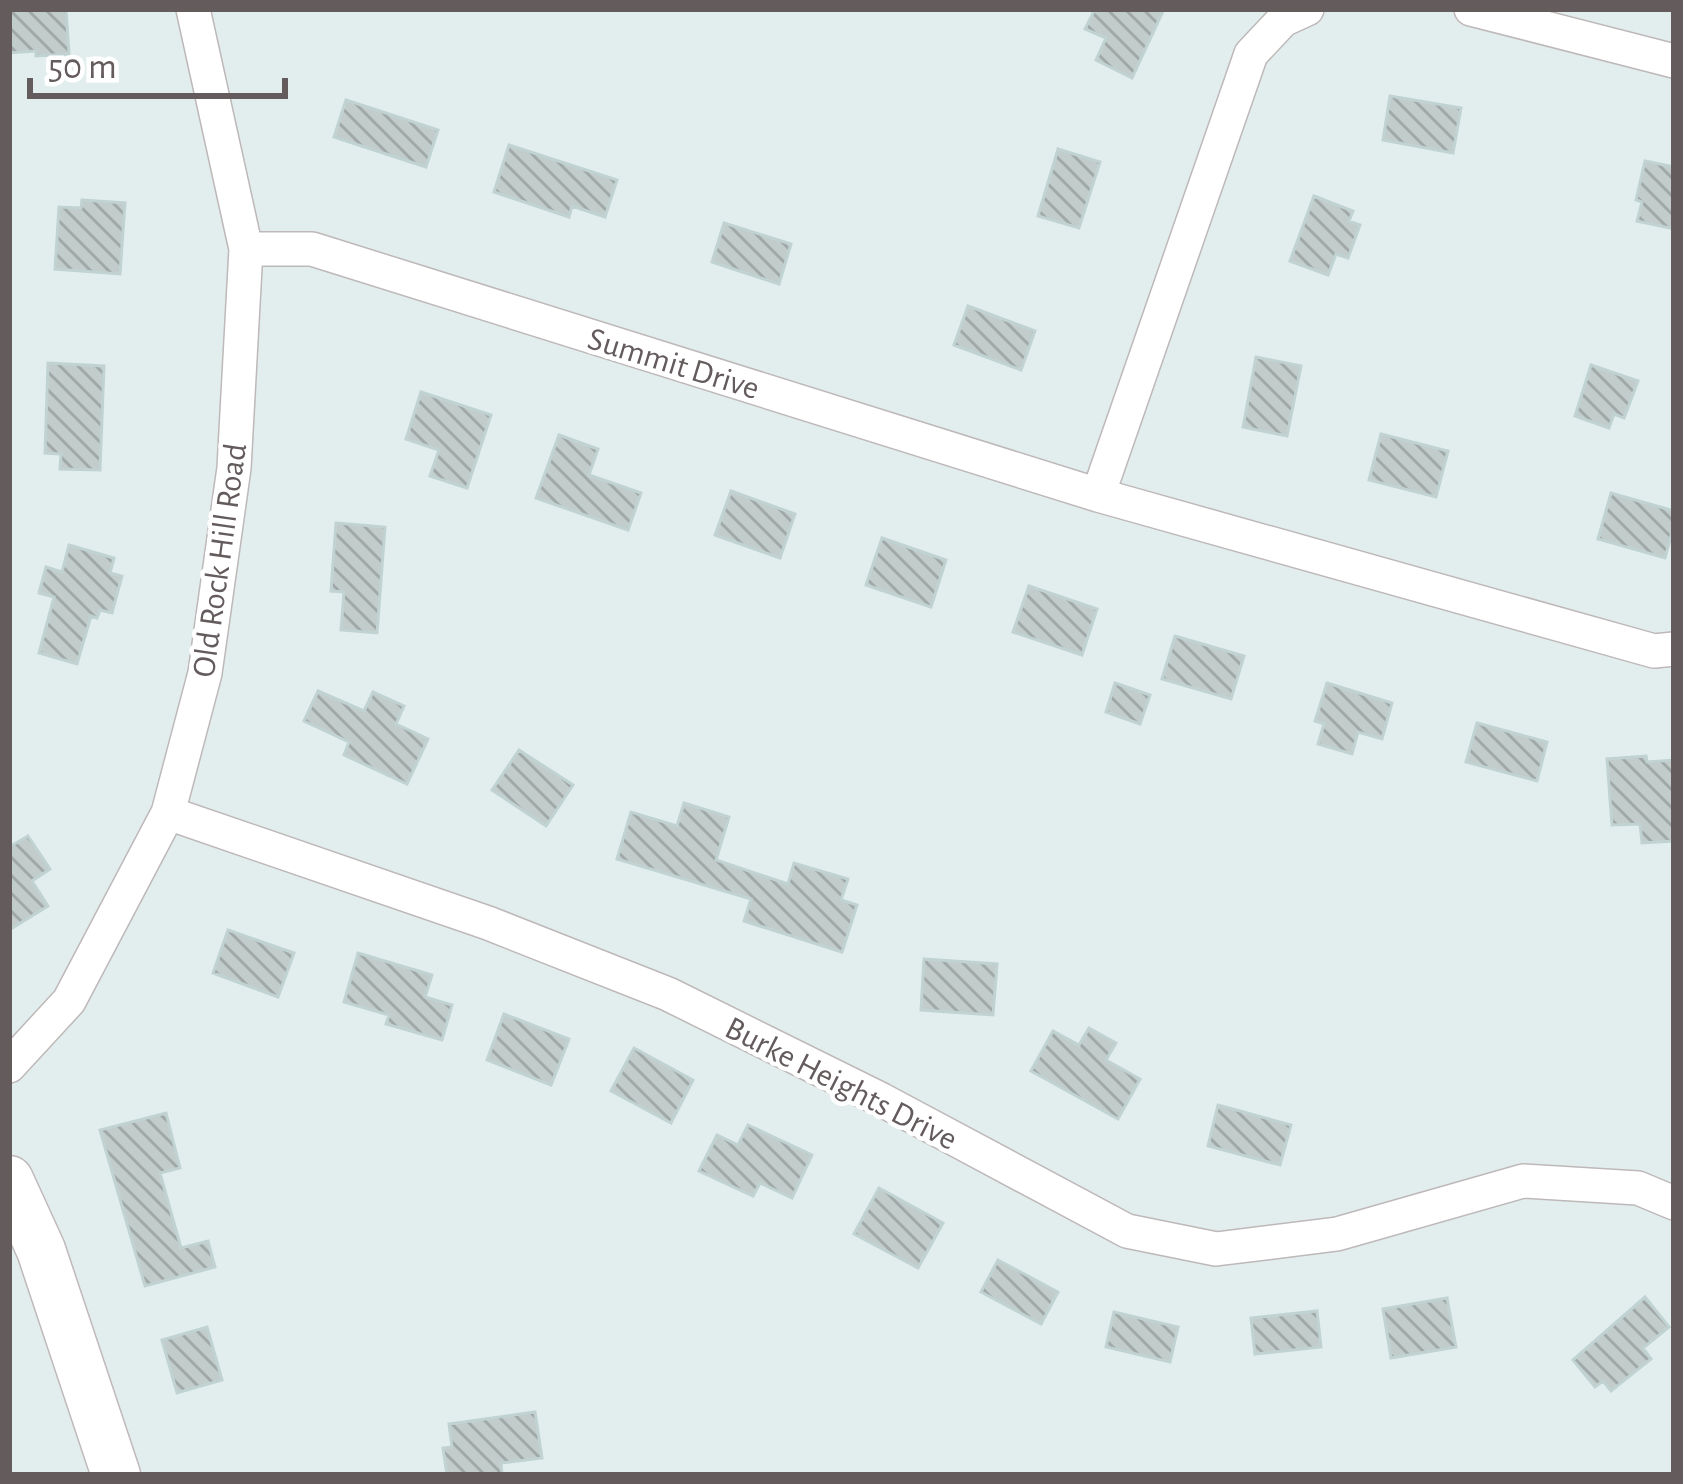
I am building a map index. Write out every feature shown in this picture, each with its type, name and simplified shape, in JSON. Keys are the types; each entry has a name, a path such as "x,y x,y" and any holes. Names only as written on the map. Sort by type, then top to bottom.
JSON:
{"main road":[{"path":"9,1180 41,1250 116,1475"}],"street":[{"name":"Old Rock Hill Road","path":"9,1066 68,1000 168,813 205,673 234,468 246,249 193,9"},
{"path":"1098,495 1251,54 1283,20 1306,9"},
{"path":"1471,9 1674,61"},
{"name":"Summit Drive","path":"246,249 312,249 1098,495 1654,651 1674,650"},
{"name":"Burke Heights Drive","path":"168,813 488,923 668,994 882,1100 1127,1231 1216,1249 1337,1234 1523,1181 1638,1188 1674,1203"}],"building":[{"path":"9,9 66,9 69,54 9,53"},
{"path":"1095,9 1164,9 1132,78 1096,60 1106,38 1085,29"},
{"path":"1390,96 1461,108 1453,153 1383,140"},
{"path":"346,100 438,130 426,167 334,137"},
{"path":"509,145 617,180 605,217 572,206 569,217 494,192"},
{"path":"1058,149 1100,162 1079,228 1038,216"},
{"path":"1645,161 1674,167 1674,229 1637,221 1642,202 1636,200"},
{"path":"1314,196 1353,211 1349,221 1360,225 1348,258 1336,254 1328,275 1290,261"},
{"path":"82,200 125,203 120,274 55,269 59,207 81,208"},
{"path":"724,223 791,244 779,284 712,262"},
{"path":"968,306 1035,331 1021,370 954,345"},
{"path":"1256,357 1301,366 1287,436 1243,427"},
{"path":"48,363 104,366 100,470 60,469 61,454 45,453"},
{"path":"1591,365 1638,381 1624,418 1614,414 1609,428 1575,416"},
{"path":"421,392 491,415 467,488 430,476 439,450 406,439"},
{"path":"1381,434 1448,451 1436,497 1369,480"},
{"path":"559,435 598,449 589,475 641,493 628,530 536,498"},
{"path":"731,491 795,514 780,558 715,535"},
{"path":"1611,493 1674,511 1665,558 1598,539"},
{"path":"336,523 385,527 377,633 341,630 344,592 331,591"},
{"path":"882,538 946,560 931,607 866,585"},
{"path":"69,545 114,558 110,573 122,576 112,613 100,610 97,618 91,616 77,664 39,653 54,597 39,593 46,567 62,572"},
{"path":"1029,586 1097,609 1082,655 1013,632"},
{"path":"1175,636 1244,656 1231,699 1162,679"},
{"path":"1115,683 1150,695 1140,724 1106,712"},
{"path":"1327,683 1392,703 1382,739 1358,732 1352,754 1318,744 1324,724 1315,721"},
{"path":"318,691 364,711 373,692 404,706 396,724 428,739 407,784 344,755 349,742 304,721"},
{"path":"1477,723 1547,742 1537,781 1466,762"},
{"path":"519,750 573,785 546,826 492,790"},
{"path":"1646,756 1647,762 1674,760 1674,841 1642,843 1640,824 1612,825 1607,759"},
{"path":"684,803 729,817 716,860 788,884 794,863 848,879 841,900 857,905 842,952 744,921 751,899 617,859 631,812 677,826"},
{"path":"28,836 50,869 32,881 48,906 9,930 9,847"},
{"path":"228,930 294,953 278,997 213,973"},
{"path":"358,953 432,975 425,997 452,1005 442,1040 386,1024 389,1015 344,1002"},
{"path":"924,959 997,964 993,1015 921,1010"},
{"path":"504,1014 569,1039 551,1085 487,1060"},
{"path":"1089,1028 1116,1043 1106,1060 1140,1079 1118,1119 1031,1071 1053,1031 1079,1045"},
{"path":"634,1048 693,1080 671,1123 611,1091"},
{"path":"1218,1105 1291,1125 1280,1165 1208,1146"},
{"path":"166,1113 180,1168 160,1173 181,1248 208,1241 215,1267 145,1286 100,1130"},
{"path":"748,1125 812,1155 792,1198 760,1183 753,1196 699,1171 717,1135 738,1145"},
{"path":"879,1188 943,1223 918,1268 854,1234"},
{"path":"998,1260 1058,1292 1041,1324 981,1292"},
{"path":"1645,1297 1669,1327 1643,1348 1651,1359 1611,1391 1603,1381 1595,1387 1573,1360"},
{"path":"1447,1298 1456,1347 1391,1358 1383,1309"},
{"path":"1317,1311 1321,1347 1255,1354 1251,1318"},
{"path":"1114,1312 1178,1327 1170,1362 1106,1347"},
{"path":"207,1327 222,1380 177,1393 162,1340"},
{"path":"535,1412 542,1458 501,1463 502,1475 447,1475 443,1448 452,1447 449,1424"}]}
